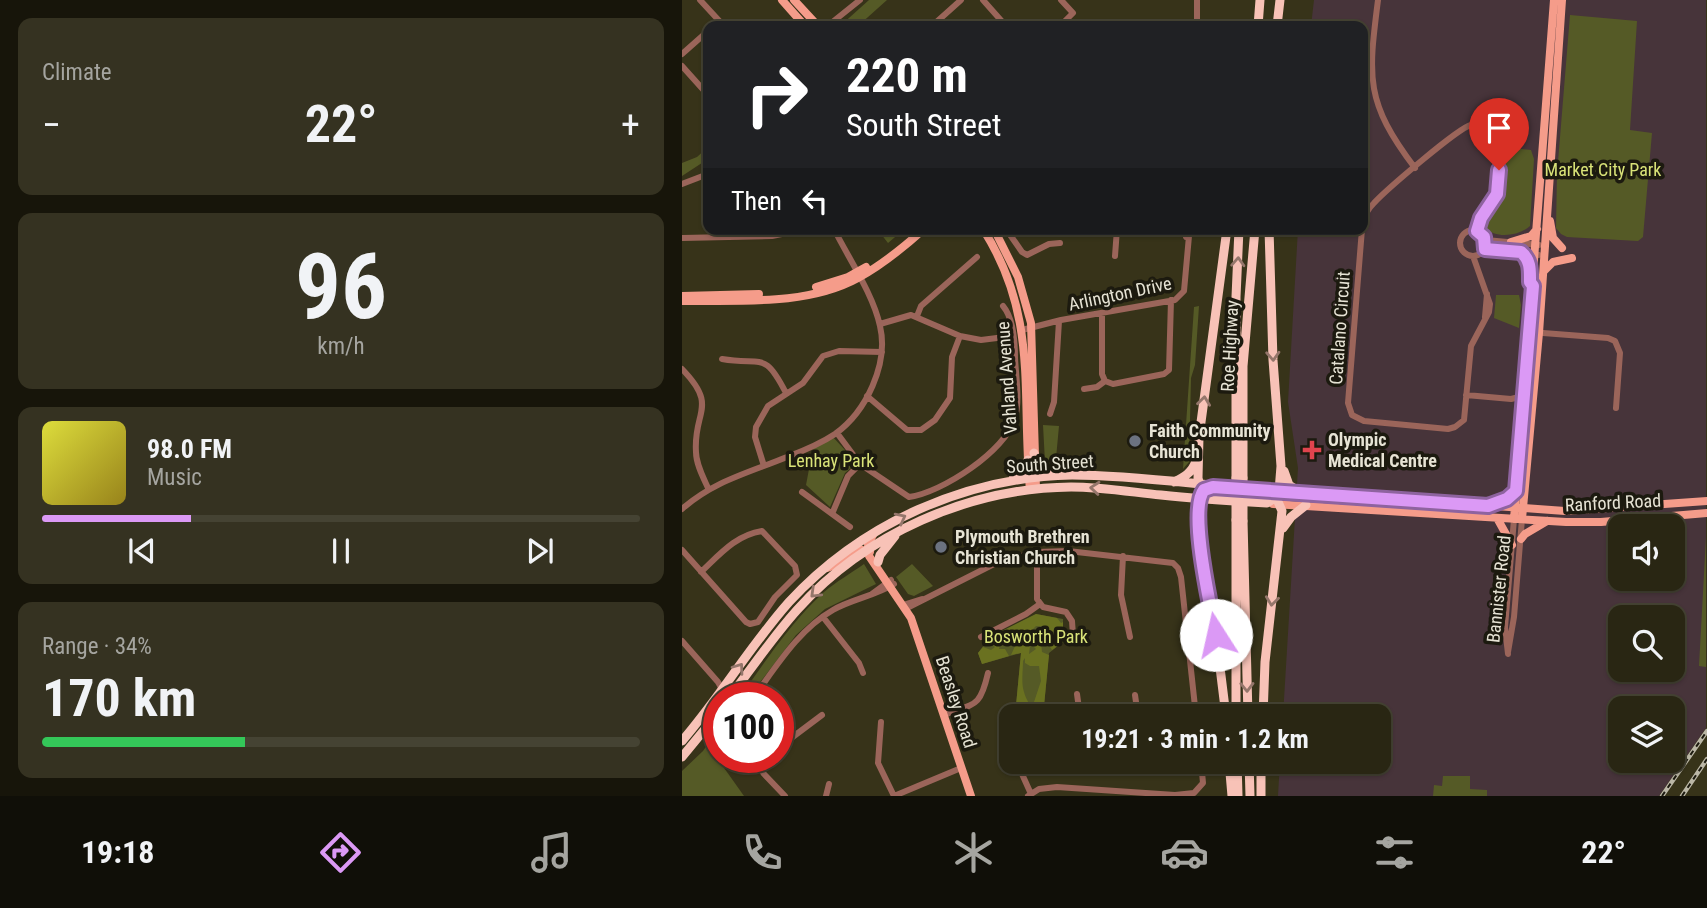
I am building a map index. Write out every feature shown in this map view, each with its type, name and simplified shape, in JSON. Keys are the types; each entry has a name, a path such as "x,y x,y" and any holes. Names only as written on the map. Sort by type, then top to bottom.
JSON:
{"highway":[{"path":"1258,21 1260,0"},
{"path":"1278,21 1280,0"},
{"path":"1224,704 1198,523 1198,455 1225,235"},
{"name":"Roe Highway","path":"1236,704 1240,521 1236,297 1239,235"},
{"name":"Roe Highway","path":"1240,478 1243,366 1254,235"},
{"path":"1263,704 1265,662 1282,511 1276,496 1281,466 1273,360 1269,235"},
{"path":"1173,483 1194,468 1198,455"},
{"path":"1010,481 1022,472 1031,456 1040,470 1052,476"},
{"path":"1281,466 1289,485 1300,492"},
{"name":"South Street","path":"732,682 778,615 824,569 873,533 918,509 978,487 1052,476 1092,476 1173,483 1200,492 1212,500 1267,503 1276,496"},
{"name":"South Street","path":"734,682 798,609 841,568 926,518 978,500 1033,490 1086,487 1183,498 1213,487 1276,496"},
{"path":"1183,498 1191,507 1198,523"},
{"path":"1280,540 1287,522 1306,505"},
{"name":"Roe Highway","path":"1240,521 1248,704"},
{"path":"878,562 884,549 902,530"},
{"name":"South Street","path":"682,741 703,717"},
{"path":"682,757 703,731"},
{"path":"1230,774 1232,796"},
{"path":"1237,774 1238,796"},
{"path":"1249,774 1250,796"},
{"path":"1261,774 1261,796"}],"main road":[{"path":"782,0 801,21"},
{"path":"794,0 813,21"},
{"name":"Bannister Road","path":"1518,519 1516,491 1525,400 1543,275 1537,229 1554,0"},
{"name":"Bannister Road","path":"1518,509 1524,483 1534,391 1533,286 1547,212 1562,0"},
{"path":"1547,212 1553,238 1562,247"},
{"path":"1511,242 1531,236 1537,229"},
{"path":"682,302 796,297 844,284 885,256 908,235"},
{"path":"682,296 794,292 858,275 891,256 917,235"},
{"name":"Vahland Avenue","path":"986,235 1005,268 1027,327"},
{"name":"Vahland Avenue","path":"997,235 1018,277 1027,327 1033,490"},
{"path":"1521,252 1528,260 1530,282 1533,286"},
{"path":"1543,275 1550,264 1572,258"},
{"path":"1524,483 1532,506 1541,510"},
{"path":"1488,506 1507,499 1516,491"},
{"name":"South Street","path":"1276,496 1300,492 1518,509"},
{"name":"South Street","path":"1276,496 1306,505 1518,519"},
{"name":"Ranford Road","path":"1518,509 1595,511 1706,501"},
{"name":"Ranford Road","path":"1518,519 1601,522 1706,513"},
{"path":"1498,518 1512,545"},
{"path":"1521,539 1547,521"},
{"path":"824,569 838,564 859,549 868,550 873,533"},
{"name":"Beasley Road","path":"868,550 890,583"},
{"name":"Beasley Road","path":"868,550 869,556 906,606 971,796"}],"street":[{"path":"700,0 716,21"},
{"path":"834,21 860,0"},
{"path":"948,0 954,7"},
{"path":"938,21 961,0"},
{"path":"983,0 1002,21"},
{"path":"1061,0 1073,13 1065,21"},
{"path":"1197,0 1197,21"},
{"path":"1378,0 1370,65 1373,92 1378,110 1392,138 1415,168"},
{"path":"682,54 703,35"},
{"path":"682,66 703,89"},
{"name":"Catalano Circuit","path":"1362,235 1348,403 1352,415 1363,421 1448,429 1455,427 1464,420 1471,346 1490,304 1473,256 1462,250 1460,242 1468,232 1477,231 1481,218 1497,194 1498,146 1491,131 1478,124 1464,128 1374,203 1368,213"},
{"path":"682,184 703,176"},
{"path":"1473,256 1485,249 1486,240 1477,231"},
{"path":"682,238 777,235"},
{"path":"682,509 708,488 815,446 837,433 867,397 880,372 880,324 837,235"},
{"path":"1010,235 1027,255 1049,244 1060,243"},
{"path":"1115,256 1117,235"},
{"name":"Arlington Drive","path":"1027,327 1171,300 1182,295 1188,249 1186,235"},
{"path":"1486,240 1511,242 1540,250"},
{"path":"1485,249 1521,252 1540,250"},
{"path":"917,316 921,306 977,257"},
{"path":"1102,313 1102,374 1105,381 1113,384 1164,374 1169,370 1171,300"},
{"path":"837,433 860,464 909,497 965,473 1005,437 1014,421 1016,402 1013,336 1010,315 1003,306"},
{"path":"880,324 906,315 917,316 960,336 981,340 1013,336"},
{"path":"1050,414 1054,402 1059,321"},
{"path":"1534,332 1608,338 1615,341 1620,353 1616,408"},
{"path":"867,397 907,430 921,430 935,420 950,398 952,357 960,336"},
{"path":"764,467 757,447 756,426 768,406 803,383 823,356 839,351 882,352"},
{"path":"722,359 765,362 771,367 786,393"},
{"path":"682,369 702,395 703,407 695,450 708,488"},
{"path":"1084,389 1097,387 1105,381"},
{"path":"1466,395 1511,399 1519,403 1534,391"},
{"path":"1525,400 1532,407"},
{"path":"832,514 848,476 860,464"},
{"path":"802,492 850,527"},
{"name":"Bannister Road","path":"1518,519 1521,539 1514,617 1507,654 1504,627 1512,545 1518,519"},
{"path":"682,550 701,572 746,622 754,624 797,575 795,566 762,531 731,544 701,572"},
{"path":"906,606 998,562 1037,552 1068,551 1166,560 1178,568 1195,704"},
{"path":"1037,552 1036,594 1040,604 1066,612 1072,621 1073,635"},
{"path":"1123,556 1121,595 1130,637"},
{"path":"765,682 791,647 823,617 835,608 871,595 890,583"},
{"path":"981,637 1040,604"},
{"path":"823,617 859,663 863,673"},
{"path":"682,641 718,682"},
{"path":"944,715 974,704 980,699 988,673"},
{"path":"1077,694 1078,704"},
{"path":"1135,695 1136,704"},
{"path":"794,736 822,715"},
{"path":"881,722 878,763 894,796 962,769"},
{"path":"763,773 785,796"},
{"path":"1022,774 1029,795 1039,789 1057,787 1175,795 1194,793 1203,783 1202,774"},
{"path":"826,796 828,784"}],"shaded area":[{"path":"1314,0 1706,0 1706,728 1685,758 1685,696 1608,696 1608,773 1675,773 1659,796 1278,796 1279,774 1391,774 1391,704 1284,704 1298,468 1288,402 1298,235 1368,235 1368,21 1312,21"}],"green space":[{"path":"869,0 887,0 864,21 846,21"},
{"name":"Market City Park","path":"1570,15 1637,21 1630,130 1652,133 1643,237 1638,241 1567,237 1556,228 1557,174"},
{"path":"1505,147 1531,150 1534,159 1530,226 1520,232 1501,235 1485,228 1506,185"},
{"path":"703,152 703,162 682,176 682,163"},
{"path":"882,235 897,235 888,243"},
{"path":"1496,295 1519,295 1519,328 1494,318"},
{"path":"1199,306 1195,365 1191,378 1189,462 1183,469 1194,307"},
{"path":"1043,425 1059,426 1055,469 1047,466 1045,462"},
{"name":"Lenhay Park","path":"832,436 857,463 845,473 830,507 806,485 813,448"},
{"path":"1706,537 1706,667 1699,666"},
{"path":"864,564 876,584 825,609 796,635 760,682 751,682 800,616 829,588"},
{"path":"912,564 933,586 914,596 908,594 896,577"},
{"name":"Bosworth Park","path":"1036,614 1063,619 1063,642 1049,653 1044,704 1016,704 1021,653 982,664 978,653 990,637"},
{"path":"1036,614 1057,618 1063,622 1063,642 1052,650 1047,642 1053,641 1059,633 1054,629 1053,632 1048,632 1042,626 1036,626 1032,630 1029,654 1036,649 1033,646 1034,632 1039,632 1044,640 1041,643 1042,652 1049,655 1044,704 1034,702 1041,681 1039,666 1030,666 1025,663 1025,658 1023,685 1029,704 1016,704 1021,653 1011,655 1016,644 1003,638 1004,630"},
{"path":"998,633 1001,642 999,649 1005,649 1009,656 982,664 978,653 983,647 991,650 995,647 988,640"},
{"path":"703,751 703,773 728,773 744,796 682,796 682,771"},
{"path":"1443,776 1470,776 1470,789 1487,790 1487,796 1433,796 1434,785 1442,786"}],"railway":[{"path":"1662,796 1707,731"},
{"path":"1682,796 1707,759"}],"place":[{"name":"Faith Community Church","path":"1135,441"},
{"name":"Olympic Medical Centre","path":"1312,450"},
{"name":"Plymouth Brethren Christian Church","path":"941,547"}],"route":[{"path":"1216,635 1198,523 1199,499 1201,493 1208,488 1488,506 1511,497 1516,491 1533,286 1526,256 1521,252 1485,249 1484,237 1477,231 1481,218 1497,194 1499,170"}]}
